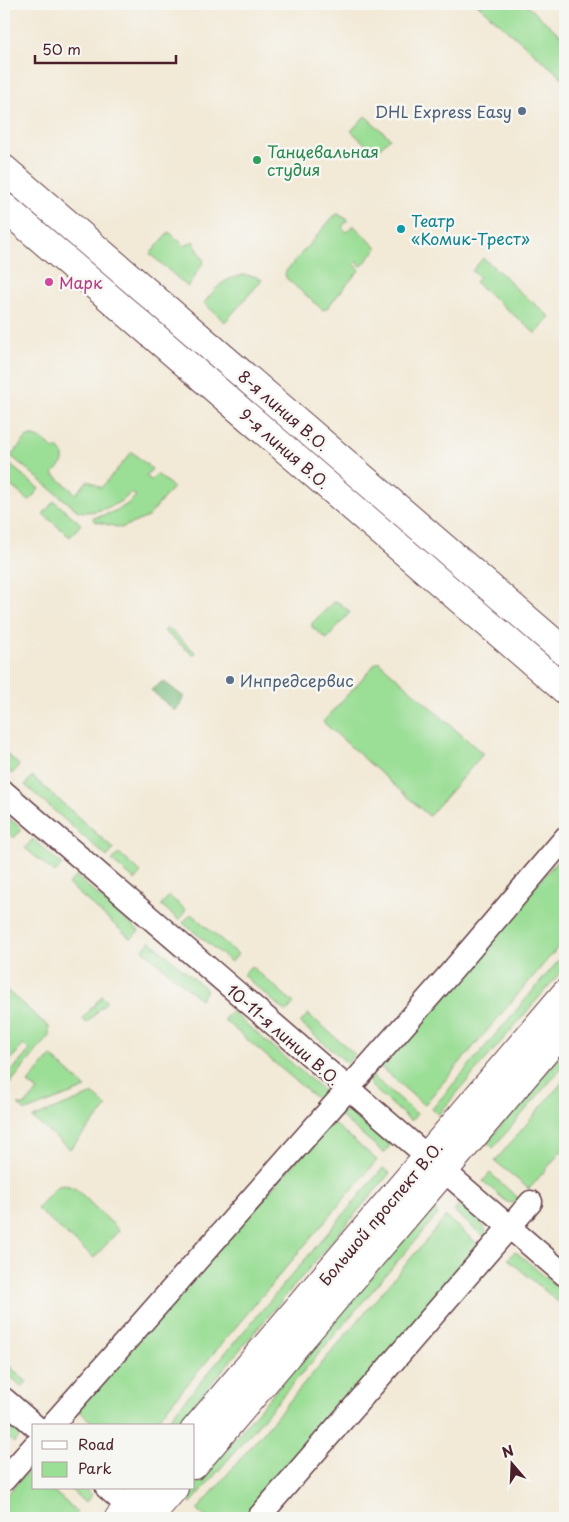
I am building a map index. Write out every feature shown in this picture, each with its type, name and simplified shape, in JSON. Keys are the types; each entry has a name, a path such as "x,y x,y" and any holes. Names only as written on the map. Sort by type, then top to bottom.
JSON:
{"main road":[{"name":"8-я линия В.О.","path":"4,169 565,652"},
{"name":"9-я линия В.О.","path":"4,207 565,690"},
{"name":"Большой проспект В.О.","path":"195,1464 436,1164 565,994"},
{"name":"Большой проспект В.О.","path":"195,1430 436,1164 565,1028"},
{"path":"137,1510 171,1490"}],"street":[{"name":"10-11-я линии В.О.","path":"4,792 565,1275"},
{"path":"53,1424 452,971 565,838"},
{"path":"258,1518 531,1202"},
{"path":"4,1399 33,1424"},
{"path":"4,1480 32,1448"},
{"path":"110,1490 137,1510"}],"green space":[{"path":"477,4 525,4 565,39 565,80"},
{"path":"365,116 390,138 375,153 351,131"},
{"path":"338,214 348,220 342,227 347,232 353,225 377,248 362,266 356,262 354,264 360,269 327,308 323,310 287,279 285,275 286,271 334,216"},
{"path":"169,232 185,246 193,241 204,261 188,287 150,254"},
{"path":"483,258 550,317 536,334 475,282 479,277 472,271"},
{"path":"244,275 254,276 262,280 225,322 204,303 225,281"},
{"path":"31,436 40,438 55,450 57,447 63,454 63,462 53,474 76,494 87,481 101,488 132,452 152,469 146,476 151,480 157,474 173,487 148,517 121,528 94,521 93,518 122,508 136,496 131,493 113,505 92,512 78,511 11,456 26,438"},
{"path":"6,461 39,489 29,501 4,480"},
{"path":"54,501 81,524 70,537 43,514"},
{"path":"334,602 338,602 350,612 327,639 312,627 312,623"},
{"path":"168,628 196,653 193,655 164,631"},
{"path":"378,661 483,754 429,816 323,722"},
{"path":"163,681 184,697 175,711 151,690"},
{"path":"4,751 19,765 12,774 4,767"},
{"path":"32,776 114,849 107,857 25,785"},
{"path":"4,814 22,829 14,838 4,829"},
{"path":"33,839 62,865 55,873 25,848"},
{"path":"565,852 565,939 424,1105 379,1066"},
{"path":"119,853 141,873 135,880 112,861"},
{"path":"76,876 139,931 131,939 68,884"},
{"path":"169,896 186,910 179,920 161,905"},
{"path":"191,914 238,954 231,962 183,923"},
{"path":"150,941 207,990 200,999 143,950"},
{"path":"565,953 565,967 438,1115 432,1109"},
{"path":"251,966 294,1003 286,1012 243,975"},
{"path":"4,988 49,1027 49,1036 4,1091 4,1080 30,1050 23,1045 4,1068"},
{"path":"102,996 107,1001 87,1023 82,1019"},
{"path":"231,1011 324,1091 317,1099 224,1020"},
{"path":"308,1014 355,1054 347,1063 300,1023"},
{"path":"565,1051 565,1064 493,1148 487,1142"},
{"path":"51,1056 86,1088 26,1111 18,1105 25,1105 38,1091 28,1083"},
{"path":"370,1074 417,1114 411,1121 371,1086 369,1082"},
{"path":"565,1079 565,1147 529,1189 495,1161"},
{"path":"93,1094 107,1107 70,1149 32,1118"},
{"path":"342,1111 353,1112 391,1144 384,1153 338,1114"},
{"path":"331,1121 377,1160 154,1424 94,1424 77,1410"},
{"path":"383,1168 390,1173 177,1424 165,1424"},
{"path":"490,1173 520,1200 512,1203 507,1202 483,1181"},
{"path":"63,1185 76,1189 119,1230 94,1258 37,1209 56,1187"},
{"path":"460,1204 474,1215 485,1228 486,1239 454,1211"},
{"path":"431,1208 438,1214 191,1503 184,1498 190,1490 195,1490 195,1485"},
{"path":"446,1217 480,1246 248,1518 206,1518 197,1510"},
{"path":"515,1251 565,1294 565,1308 508,1259"},
{"path":"4,1361 27,1382 22,1387 4,1370"},
{"path":"4,1417 22,1433 14,1443 4,1434"},
{"path":"29,1470 32,1473 32,1490 52,1490 77,1512 72,1518 4,1518 4,1498"},
{"path":"71,1490 86,1490 92,1495 85,1503"}],"place":[{"name":"DHL Express Easy","path":"522,111"},
{"name":"Танцевальная студия","path":"257,160"},
{"name":"Театр «Комик-Трест»","path":"401,229"},
{"name":"Марк","path":"49,282"},
{"name":"Инпредсервис","path":"230,680"}]}
